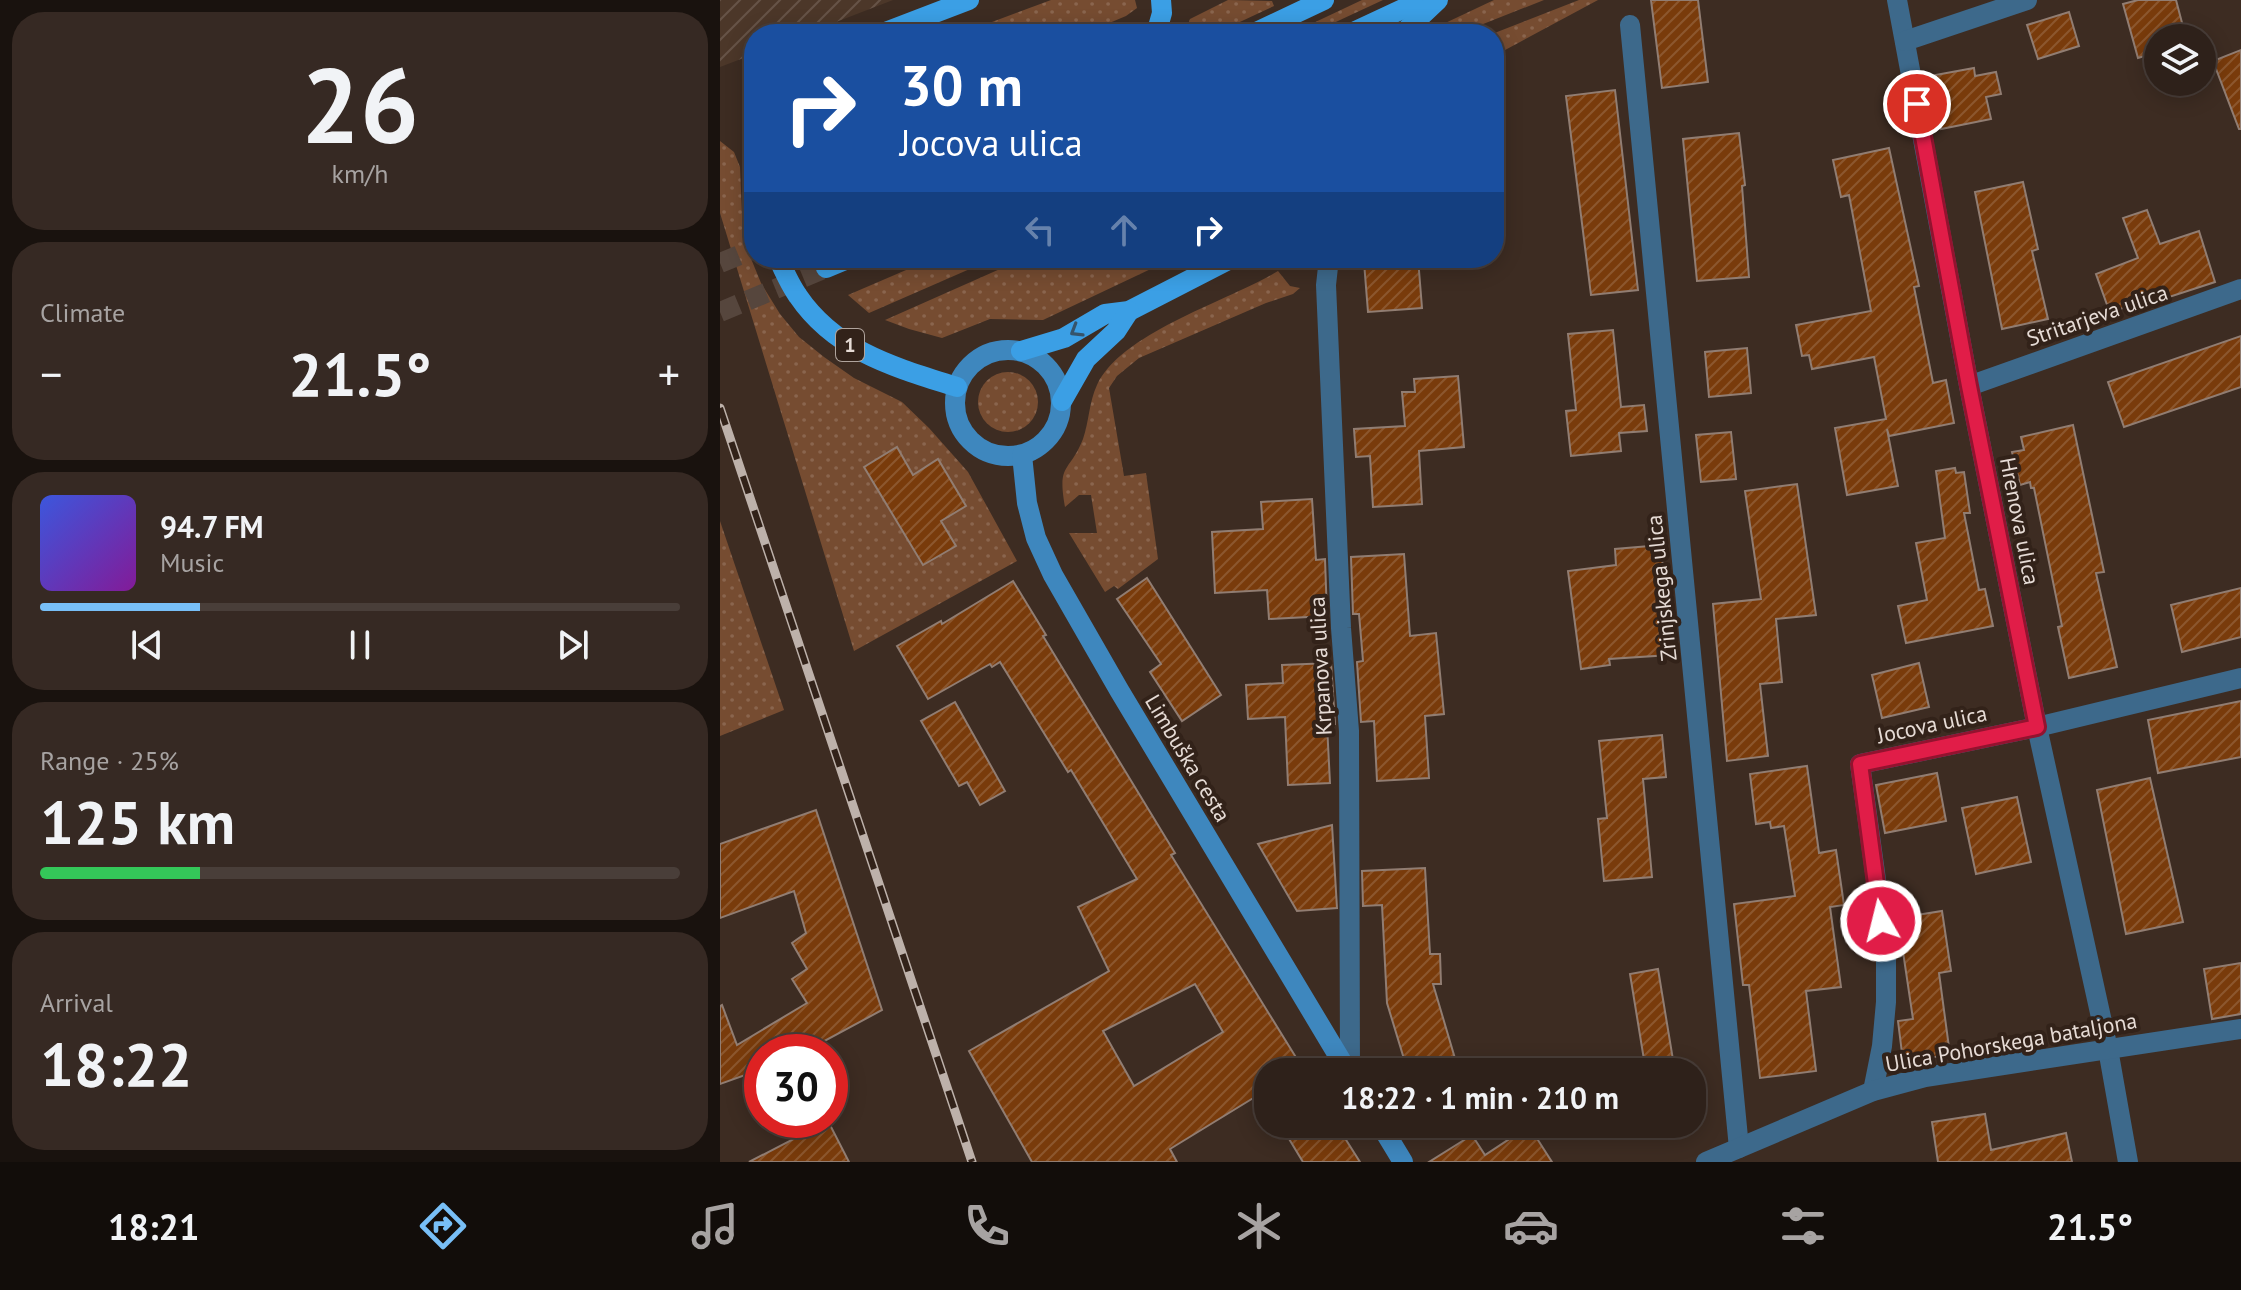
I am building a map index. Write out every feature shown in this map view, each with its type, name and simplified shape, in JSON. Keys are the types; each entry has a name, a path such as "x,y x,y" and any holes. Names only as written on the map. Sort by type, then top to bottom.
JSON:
{"main road":[{"path":"906,24 969,0"},
{"path":"1159,24 1161,0"},
{"path":"1273,24 1324,0"},
{"path":"1370,24 1422,0"},
{"path":"1413,24 1438,0"},
{"name":"1","path":"783,268 799,298 845,342 876,361 957,387"},
{"path":"1129,311 1116,331 1086,359 1062,401 1059,419 1051,435 1038,447 1009,457 985,451 965,435 955,412 957,387 975,361 989,353 1021,351 1064,338 1105,314 1129,311 1213,268"},
{"path":"1021,351 1049,368 1058,384 1062,401"},
{"name":"Limbuška cesta","path":"1022,455 1027,503 1036,538 1053,575 1341,1058"},
{"path":"1388,1138 1403,1162"}],"street":[{"name":"Hrenova ulica","path":"1897,0 1969,386 2037,727 2108,1049 2128,1162"},
{"path":"1905,41 2027,0"},
{"name":"Zrinjskega ulica","path":"1630,25 1739,1148"},
{"name":"Krpanova ulica","path":"1329,268 1328,316 1341,628 1349,731 1349,1058"},
{"name":"Stritarjeva ulica","path":"1969,386 2241,289"},
{"name":"Jocova ulica","path":"1873,1091 1885,1017 1886,952 1860,764 2037,727 2241,678"},
{"name":"Ulica Pohorskega bataljona","path":"1706,1162 1873,1091 1925,1077 2241,1029"}],"shaded area":[{"path":"720,0 893,0 831,24 744,24 744,58 720,67"},
{"path":"1051,0 1135,0 1137,8 1107,24 987,24"},
{"path":"1228,0 1272,1 1274,6 1235,24 1188,24 1190,19"},
{"path":"1362,0 1383,0 1331,24 1311,24"},
{"path":"1494,0 1544,0 1483,24 1443,24"},
{"path":"1579,0 1598,0 1504,51 1504,29"},
{"path":"720,141 734,152 740,167 744,268 755,268 780,314 799,337 854,378 902,402 929,428 968,472 1017,561 854,651 720,213"},
{"path":"911,268 972,268 869,313 848,295"},
{"path":"1002,268 1153,268 1043,320 990,319 942,338 885,320"},
{"path":"1278,271 1290,286 1300,288 1293,294 1139,358 1117,376 1109,388 1124,476 1146,473 1158,559 1118,589 1114,586 1105,592 1069,533 1097,533 1091,495 1079,495 1065,507 1062,482 1083,439 1097,385 1110,366 1152,334"},
{"path":"1008,372 1029,381 1038,402 1029,423 1008,432 987,423 978,402 987,381"},
{"path":"720,521 784,710 720,736"}],"building":[{"path":"1651,0 1698,0 1708,82 1662,88"},
{"path":"2138,0 2176,0 2182,24 2144,24 2144,56 2138,58 2123,4"},
{"path":"2069,12 2079,46 2038,59 2027,25"},
{"path":"2241,50 2241,129 2216,69 2216,60"},
{"path":"1974,68 1975,76 1996,72 2001,94 1986,97 1991,119 1941,129 1936,106 1930,107 1926,85 1932,84 1930,76"},
{"path":"1615,90 1638,290 1591,295 1566,96"},
{"path":"1739,133 1749,277 1697,281 1683,139"},
{"path":"1889,148 1919,286 1914,287 1933,383 1946,380 1954,423 1889,436 1887,429 1898,486 1847,495 1835,428 1886,419 1874,357 1812,369 1809,355 1802,356 1796,325 1871,311 1849,195 1841,197 1833,160"},
{"path":"2023,182 2038,249 2032,251 2048,319 2002,329 1975,192"},
{"path":"2147,210 2160,244 2199,231 2215,282 2163,299 2162,293 2110,313 2096,274 2138,258 2123,218"},
{"path":"1364,268 1419,268 1422,308 1368,312"},
{"path":"1613,330 1621,407 1644,405 1647,431 1619,433 1621,451 1571,456 1566,411 1576,410 1568,334"},
{"path":"2241,336 2241,387 2124,427 2108,382"},
{"path":"1747,348 1751,393 1709,397 1705,352"},
{"path":"1458,376 1464,447 1419,451 1422,504 1373,507 1370,456 1356,457 1354,429 1405,426 1402,392 1415,392 1414,379"},
{"path":"2073,425 2104,572 2096,573 2117,667 2069,678 2058,627 2062,626 2034,488 2031,488 2030,482 2020,485 2012,452 2024,450 2021,437"},
{"path":"1731,432 1736,479 1701,482 1696,435"},
{"path":"897,447 913,475 938,459 966,506 941,521 956,546 923,565 864,467"},
{"path":"1955,468 1956,473 1964,472 1970,513 1964,513 1979,590 1985,589 1993,626 1906,643 1898,606 1927,600 1916,543 1945,538 1936,471"},
{"path":"1797,484 1816,615 1776,619 1782,682 1760,684 1768,756 1727,761 1713,604 1761,599 1745,491"},
{"path":"1312,499 1316,560 1325,559 1327,616 1269,619 1267,590 1215,593 1212,532 1263,529 1261,502"},
{"path":"1661,545 1670,655 1609,659 1610,665 1581,669 1568,571 1616,565 1615,549"},
{"path":"1404,554 1410,636 1436,633 1444,714 1425,716 1429,778 1377,781 1374,721 1361,722 1357,662 1363,661 1359,614 1353,614 1351,557"},
{"path":"1147,578 1221,695 1182,721 1150,672 1161,664 1117,599"},
{"path":"1013,581 1175,853 1171,855 1296,1058 1254,1058 1254,1098 1170,1149 1177,1162 1032,1162 969,1051 1109,971 1078,907 1137,879 1000,662 992,667 990,664 928,699 897,646 941,621 942,624","holes":["1195,984 1223,1032 1134,1086 1103,1031"]},
{"path":"2241,588 2241,637 2182,652 2171,605"},
{"path":"1331,663 1335,724 1327,725 1330,783 1288,785 1285,717 1248,719 1246,685 1283,683 1282,665"},
{"path":"1919,663 1929,707 1882,718 1872,675"},
{"path":"2241,701 2241,757 2158,773 2148,720"},
{"path":"955,702 1005,791 980,805 967,782 959,786 921,721"},
{"path":"1662,735 1666,777 1643,779 1652,877 1604,881 1598,819 1607,818 1599,741"},
{"path":"1807,766 1819,853 1836,850 1844,905 1830,907 1841,987 1806,991 1816,1071 1760,1078 1749,985 1743,985 1734,904 1795,896 1784,826 1771,828 1770,822 1756,824 1750,774"},
{"path":"1937,773 1946,821 1885,833 1876,785"},
{"path":"2150,778 2183,922 2126,934 2097,790"},
{"path":"2017,797 2031,862 1976,874 1962,808"},
{"path":"816,810 882,1010 837,1034 755,1034 807,1003 792,979 807,969 792,943 806,933 794,891 720,918 720,844"},
{"path":"1332,825 1337,908 1297,911 1258,844"},
{"path":"1425,868 1430,954 1440,954 1441,984 1433,984 1455,1058 1404,1058 1387,1003 1382,905 1363,906 1362,871"},
{"path":"1942,911 1951,971 1939,973 1950,1055 1903,1061 1898,1021 1913,1019 1898,918"},
{"path":"2241,963 2241,1014 2212,1019 2204,969"},
{"path":"1658,969 1673,1058 1644,1058 1630,974"},
{"path":"722,1005 737,1045 744,1041 744,1075 720,1084"},
{"path":"1985,1114 1991,1150 2066,1133 2072,1162 1938,1162 1932,1122"},
{"path":"795,1138 837,1138 849,1162 749,1162"},
{"path":"1288,1138 1345,1138 1360,1162 1303,1162"},
{"path":"1467,1138 1474,1138 1485,1155 1511,1138 1537,1138 1552,1162 1429,1162"}],"tunnel":[{"path":"720,263 744,253"},
{"path":"720,312 826,268"}],"railway":[{"path":"720,408 972,1162"}],"route":[{"path":"1881,921 1860,764 2037,727 1917,104"}]}
